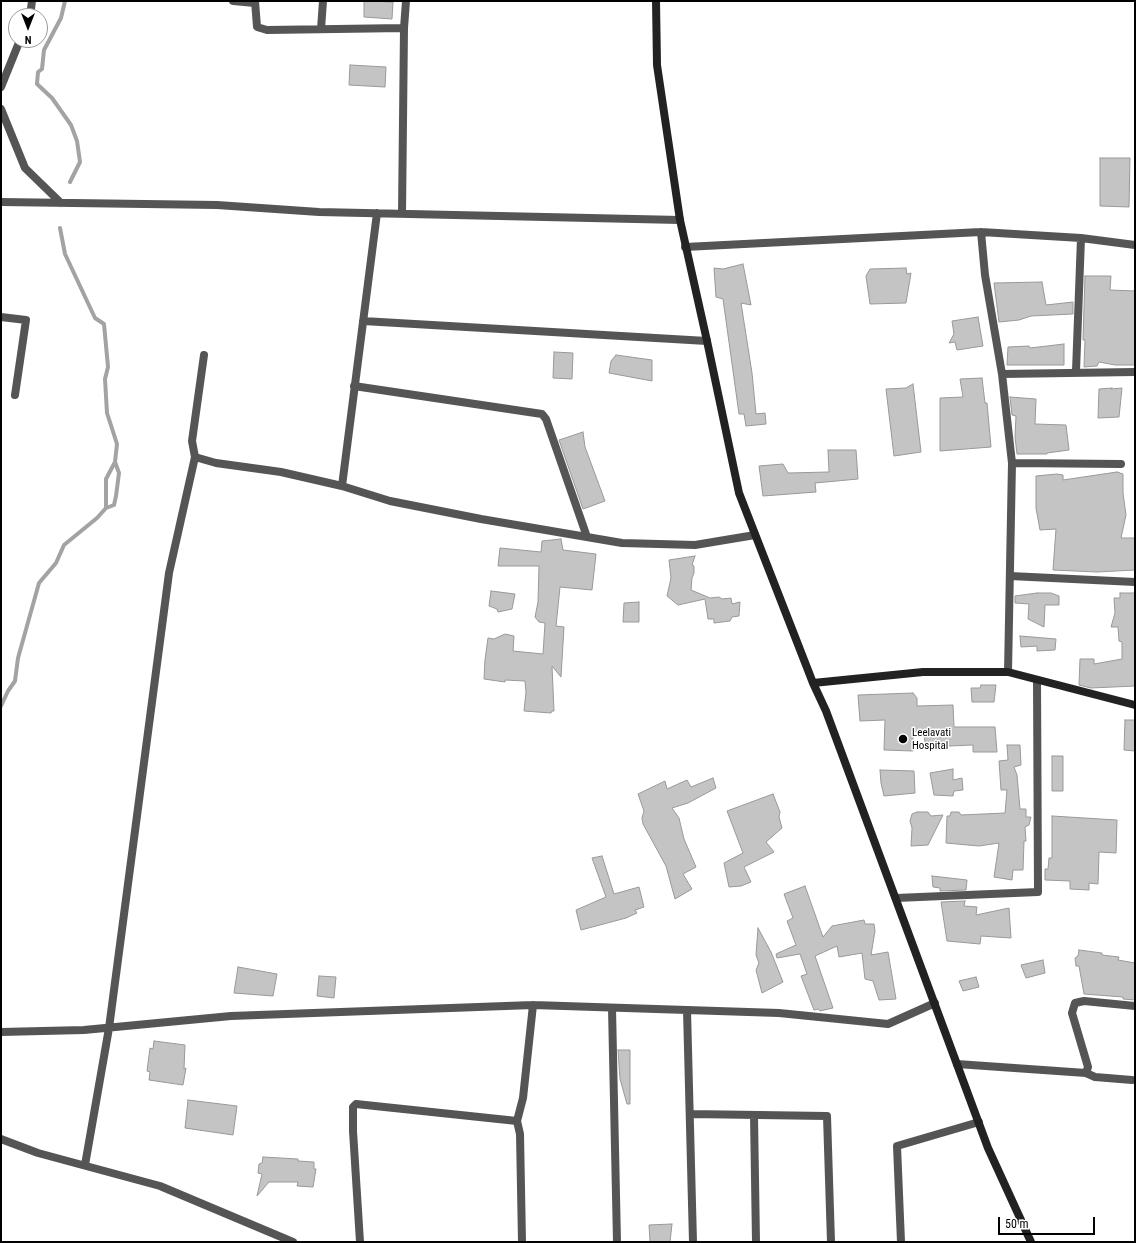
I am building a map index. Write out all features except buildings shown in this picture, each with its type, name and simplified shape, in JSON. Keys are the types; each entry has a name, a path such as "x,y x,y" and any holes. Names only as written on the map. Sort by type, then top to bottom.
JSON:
{"main road":[{"path":"656,1 657,65 680,220 739,493 813,683 826,712 988,1148 1031,1242"},
{"path":"813,683 923,672 1008,672 1135,705"}],"street":[{"path":"233,1 255,2 257,27 266,30 404,28"},
{"path":"321,29 323,1"},
{"path":"402,214 404,28 406,1"},
{"path":"1,87 17,48"},
{"path":"1,109 25,168 61,203"},
{"path":"1,202 217,205 319,212 680,220"},
{"path":"342,486 377,213"},
{"path":"981,232 984,275 1002,374 1012,464 1008,672"},
{"path":"685,246 981,232 1081,238 1135,246"},
{"path":"1076,372 1081,238"},
{"path":"1,317 26,320 15,395"},
{"path":"363,321 707,341"},
{"path":"84,1166 109,1028 169,574 195,457 192,441 204,355"},
{"path":"1002,374 1135,372"},
{"path":"354,386 542,414 546,419 587,537"},
{"path":"195,457 216,463 281,472 342,486 397,502 481,519 622,543 695,545 755,535"},
{"path":"1012,464 1121,464"},
{"path":"1010,576 1135,582"},
{"path":"896,898 1038,892 1037,680"},
{"path":"1086,1073 1088,1067 1072,1013 1074,1003 1084,1000 1135,1006"},
{"path":"1,1032 84,1030 231,1016 533,1005 779,1013 888,1024 935,1003"},
{"path":"522,1242 520,1134 517,1121 522,1098 533,1005"},
{"path":"612,1008 617,1242"},
{"path":"687,1010 693,1242"},
{"path":"957,1064 1086,1073 1095,1077 1132,1080"},
{"path":"360,1242 353,1131 353,1107 356,1104 517,1121"},
{"path":"690,1114 827,1116 830,1242"},
{"path":"754,1115 756,1242"},
{"path":"901,1242 897,1146 979,1122"},
{"path":"1,1139 38,1153 160,1186 293,1242"}],"waterway":[{"path":"65,1 61,18 44,50 42,69 38,72 37,84 52,98 71,125 77,141 80,162 70,182"},
{"path":"1,706 8,691 15,681 18,658 39,583 56,563 64,545 97,518 106,508 114,505 119,473 115,462 117,444 107,413 105,379 108,367 104,324 95,318 65,254 60,228"},
{"path":"106,508 106,479 115,462"}],"place":[{"name":"Leelavati Hospital","path":"903,739"}]}
